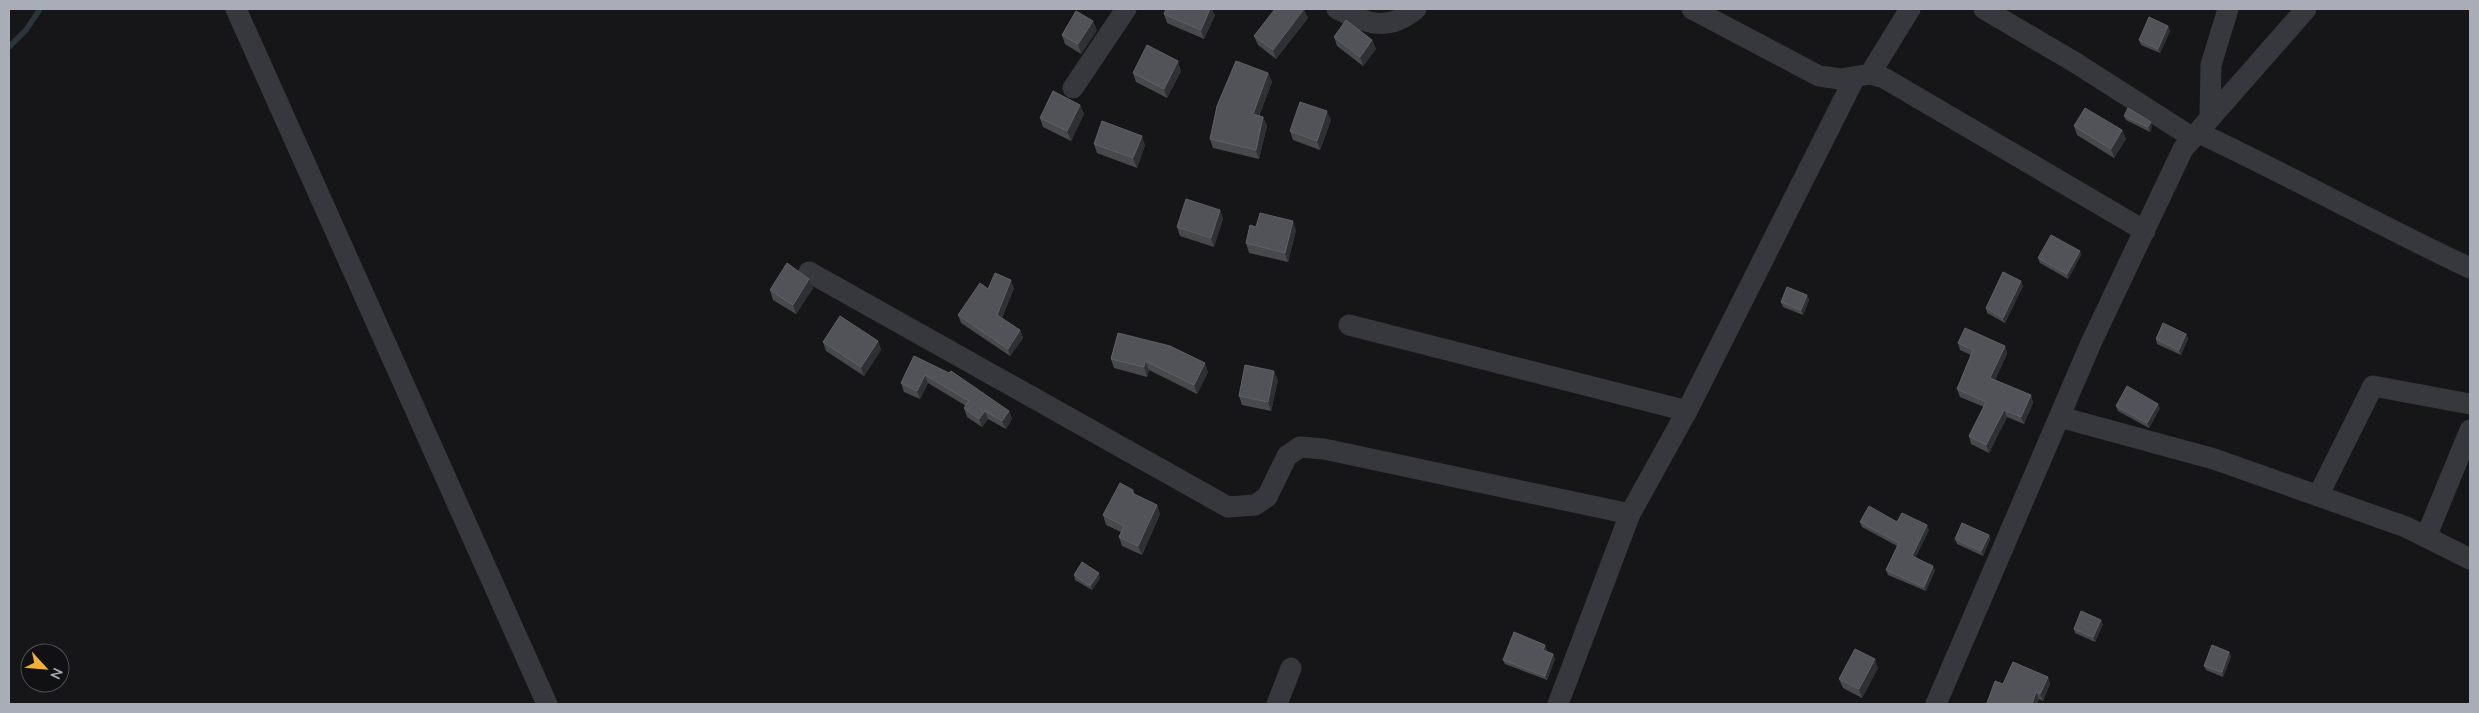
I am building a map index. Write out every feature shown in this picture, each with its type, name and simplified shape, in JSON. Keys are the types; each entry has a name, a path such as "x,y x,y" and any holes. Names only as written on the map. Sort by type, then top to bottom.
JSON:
{"street":[{"path":"236,9 547,704"},
{"path":"1072,88 1126,9"},
{"path":"1337,9 1372,24 1395,23 1416,9"},
{"path":"1692,9 1819,76 1840,79 1863,76 1884,78 2145,230"},
{"path":"1558,704 1630,514 1687,411 1863,76 1910,9"},
{"path":"1984,9 2076,63 2413,241 2470,268"},
{"path":"2200,129 2211,65 2228,9"},
{"path":"1936,704 2060,417 2183,149 2306,9"},
{"path":"809,272 1228,507 1254,505 1267,496 1287,456 1300,447 1324,449 1630,514"},
{"path":"1349,325 1687,411"},
{"path":"2318,496 2373,386 2470,404"},
{"path":"2060,417 2214,459 2406,527 2470,559"},
{"path":"2426,537 2470,430"},
{"path":"1277,704 1291,668"}],"building":[{"path":"1166,9 1210,9 1201,30 1164,14"},
{"path":"1275,9 1304,9 1273,50 1254,36"},
{"path":"1076,11 1093,21 1078,44 1062,35"},
{"path":"2149,17 2168,26 2158,49 2139,40"},
{"path":"1346,20 1372,40 1360,57 1334,37"},
{"path":"1147,45 1178,61 1164,89 1133,73"},
{"path":"1236,61 1268,73 1253,114 1263,117 1256,150 1210,139 1217,106"},
{"path":"1053,91 1080,105 1067,131 1040,118"},
{"path":"1300,102 1327,111 1317,141 1290,131"},
{"path":"2085,108 2122,130 2111,149 2074,126"},
{"path":"2128,108 2151,122 2148,127 2124,116"},
{"path":"1102,121 1142,136 1133,158 1094,144"},
{"path":"1186,199 1220,210 1211,238 1177,227"},
{"path":"1260,213 1293,221 1285,253 1246,243 1250,225 1256,227"},
{"path":"2051,235 2080,251 2067,274 2038,258"},
{"path":"787,263 809,279 793,305 770,290"},
{"path":"2003,272 2021,281 2003,318 1986,308"},
{"path":"995,273 1011,280 997,315 1020,330 1008,349 958,315 980,283 988,289"},
{"path":"1787,287 1807,295 1801,310 1781,302"},
{"path":"840,316 878,341 861,367 823,342"},
{"path":"2163,323 2186,334 2179,350 2156,339"},
{"path":"1965,328 2005,346 1990,378 2031,395 2021,417 2004,410 1986,445 1969,436 1986,402 1957,389 1973,350 1958,343"},
{"path":"1118,333 1170,346 1205,363 1194,385 1145,361 1144,367 1111,359"},
{"path":"914,356 949,373 951,371 1009,411 1002,421 985,411 979,419 964,408 969,401 925,375 917,391 901,383"},
{"path":"1245,365 1274,371 1268,402 1239,396"},
{"path":"2127,386 2158,404 2147,423 2116,406"},
{"path":"1120,483 1133,490 1132,493 1157,505 1138,546 1119,537 1124,526 1103,515"},
{"path":"1869,506 1897,522 1902,513 1927,525 1912,556 1933,566 1924,587 1886,570 1899,543 1860,522"},
{"path":"1962,523 1989,535 1981,551 1955,539"},
{"path":"1082,562 1099,573 1090,586 1074,575"},
{"path":"2081,611 2101,620 2093,637 2074,629"},
{"path":"1514,632 1545,645 1543,650 1553,654 1545,676 1503,660"},
{"path":"2212,645 2229,652 2222,672 2204,666"},
{"path":"1855,649 1875,659 1859,689 1839,679"},
{"path":"2013,662 2048,677 2040,694 2036,692 2032,704 1987,703 1995,681 2003,684"}],"waterway":[{"path":"9,47 26,30 40,9"}]}
